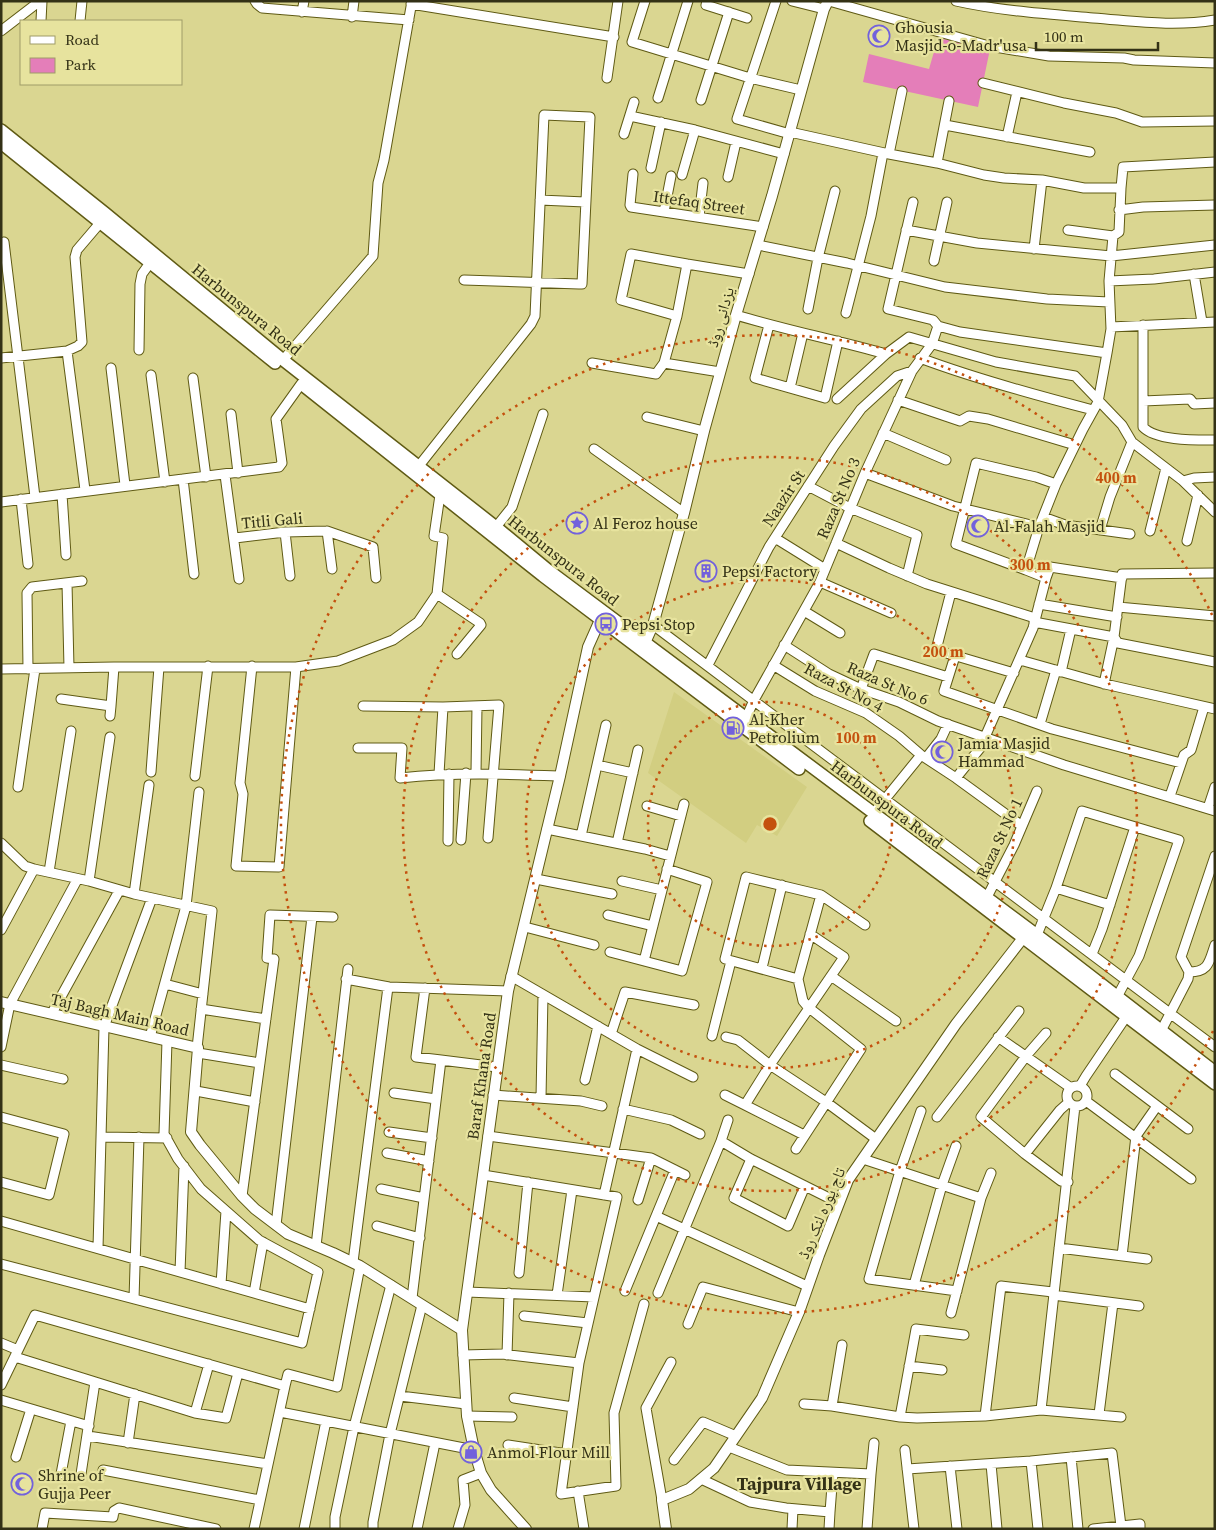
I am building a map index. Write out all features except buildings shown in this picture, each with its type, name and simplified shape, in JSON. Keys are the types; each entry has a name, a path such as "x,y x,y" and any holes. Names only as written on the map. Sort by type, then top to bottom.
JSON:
{"main road":[{"name":"Harbunspura Road","path":"1,130 100,223 496,527 545,573 600,620 794,760 984,901 1061,953 1215,1072"},
{"name":"Harbunspura Road","path":"1,143 48,174 281,363 301,384 440,495 746,718 794,760 926,853 984,901 1023,938 1215,1084"}],"street":[{"path":"41,1 42,20"},
{"path":"1,31 41,1"},
{"path":"80,20 82,1"},
{"path":"255,1 262,8 352,17 409,20"},
{"path":"302,12 304,1"},
{"path":"352,17 354,1"},
{"path":"607,78 618,1"},
{"path":"645,1 632,42 750,78 801,90"},
{"path":"658,98 688,1"},
{"path":"707,1 706,5 747,18"},
{"path":"776,1 737,119 790,133 937,163 984,175 1042,180 1084,188 1121,188"},
{"path":"792,1 827,4 989,46 1049,56 1124,58 1215,64"},
{"path":"956,1 987,8 1047,15 1168,24 1215,20"},
{"path":"281,363 373,256 378,184 384,160 411,3 458,6 614,37"},
{"name":"یزدانی روڈ","path":"645,643 653,625 720,372 827,4"},
{"path":"701,100 729,12"},
{"path":"983,83 1116,114 1142,122 1215,121"},
{"path":"846,313 902,90"},
{"path":"1007,136 1017,92"},
{"path":"937,163 949,101"},
{"path":"624,134 634,102"},
{"path":"418,467 531,324 535,316 537,283 544,115 588,116 590,119 582,284 537,283 464,280"},
{"path":"630,116 695,130 784,154"},
{"path":"650,168 661,122"},
{"path":"945,125 1090,152"},
{"path":"682,175 695,130"},
{"path":"728,177 736,142"},
{"path":"1068,230 1113,236 1119,232 1123,167 1215,162"},
{"name":"Ittefaq Street","path":"633,174 630,206 763,226"},
{"path":"664,212 671,176"},
{"path":"1034,249 1042,180"},
{"path":"700,217 703,183"},
{"path":"808,309 818,258 835,191"},
{"path":"540,200 585,202"},
{"path":"913,202 888,309 933,320 938,326 969,333 1107,353"},
{"path":"934,261 947,202"},
{"path":"1119,210 1215,204"},
{"path":"1,358 67,352 82,342 75,257 77,250 100,223"},
{"path":"906,230 977,243 1111,256 1215,245"},
{"path":"1026,570 1039,527 1056,484 1096,406 1111,327 1109,281 1113,236"},
{"path":"4,242 35,497"},
{"path":"758,245 858,265 945,287 1047,298 1109,302"},
{"path":"677,316 621,300 631,254 749,274"},
{"path":"139,350 140,284 142,274 150,263"},
{"path":"592,363 656,374 664,363 677,316 687,264"},
{"path":"1109,281 1154,279 1215,272"},
{"path":"1194,274 1202,322"},
{"path":"736,315 886,354"},
{"path":"1111,327 1215,322"},
{"path":"769,325 755,378 825,398 838,341"},
{"path":"932,344 938,326"},
{"path":"1143,326 1143,427 1147,432 1176,439 1215,440"},
{"path":"790,388 803,333"},
{"path":"837,399 886,354 909,337 996,362 1075,376 1096,406 1122,426 1132,442 1183,481 1215,512"},
{"name":"Raza St No 3","path":"746,718 754,700 820,582 865,473 912,371 932,344"},
{"path":"67,352 85,490"},
{"path":"920,358 967,376 1096,406"},
{"path":"664,363 720,372"},
{"path":"110,368 125,485"},
{"name":"Naazir St","path":"708,665 775,538 834,446 861,409 897,376 912,371"},
{"path":"151,375 165,482"},
{"path":"193,378 206,477"},
{"path":"1,502 125,485 225,475 282,466 276,419 301,384"},
{"path":"1143,401 1190,399 1194,404 1215,403"},
{"path":"898,400 960,421 969,416 988,419 1075,445"},
{"path":"231,414 238,473"},
{"path":"496,527 512,507 543,414"},
{"path":"647,417 704,431"},
{"path":"883,434 946,460"},
{"path":"1100,530 1110,497 1132,442"},
{"path":"594,449 684,513"},
{"path":"1046,578 956,544 976,463 1036,477 1056,484"},
{"path":"1150,531 1166,468"},
{"path":"865,473 965,509 1039,527"},
{"name":"Titli Gali","path":"225,475 234,538 285,532 327,531 373,547 376,578"},
{"path":"1183,481 1194,478 1215,477"},
{"path":"183,479 194,574"},
{"path":"808,486 850,508 917,534 907,576"},
{"path":"62,494 66,555"},
{"path":"1,669 208,666 296,667 338,661 394,640 418,622 437,594 443,538 434,536 440,495"},
{"path":"1188,541 1198,495"},
{"path":"21,499 28,564"},
{"path":"1043,517 1065,525 1130,534"},
{"path":"327,531 332,569"},
{"path":"285,532 290,576"},
{"path":"234,538 240,580"},
{"path":"775,538 825,570"},
{"path":"836,543 907,576 1034,620 1071,630 1114,638 1118,643 1215,662"},
{"path":"956,778 981,747 1020,660 1050,567 1122,578"},
{"path":"1104,684 1114,638 1122,574 1215,573"},
{"path":"18,787 32,669 27,593 32,587 82,581"},
{"path":"820,582 891,613"},
{"path":"68,583 69,668"},
{"path":"951,592 936,650 1014,673"},
{"path":"437,594 480,623 481,626 457,654"},
{"path":"1039,604 1117,617"},
{"path":"1118,607 1215,616"},
{"path":"804,611 840,634"},
{"name":"Baraf Khana Road","path":"526,1529 491,1490 481,1473 467,1416 462,1330 508,991 525,927 588,647 600,620"},
{"path":"653,625 1215,1047"},
{"path":"1040,724 1071,630"},
{"name":"Raza St No 6","path":"784,645 829,674 948,724 1064,764 1211,810"},
{"path":"861,689 874,654 948,677"},
{"path":"955,656 944,691 1040,724 1181,763"},
{"path":"1020,660 1104,684 1215,709"},
{"name":"Raza St No 4","path":"774,665 815,691 866,713 899,736 923,757 956,778 1022,826"},
{"path":"195,776 208,666"},
{"path":"252,666 240,783 243,794 236,866 279,867 296,667"},
{"path":"110,716 114,667"},
{"path":"150,772 159,667"},
{"path":"61,699 111,706"},
{"path":"363,706 443,707 499,705 488,838"},
{"path":"476,773 477,706"},
{"path":"439,774 443,707"},
{"path":"1170,796 1184,755 1191,750 1204,707"},
{"path":"873,814 885,798 940,739 948,724"},
{"path":"581,836 606,725"},
{"path":"49,872 71,731"},
{"path":"88,881 110,737"},
{"path":"358,748 402,748 400,778 476,773 560,776"},
{"path":"617,843 638,750"},
{"path":"597,765 633,773"},
{"path":"448,841 449,774"},
{"path":"461,840 466,774"},
{"path":"134,894 149,785"},
{"path":"1211,810 1215,787"},
{"name":"Raza St No 1","path":"984,901 1014,845 1037,791"},
{"path":"150,1037 186,906 199,792"},
{"path":"644,961 684,804"},
{"path":"647,806 681,816"},
{"path":"1037,936 1056,888 1082,811 1179,840 1139,956 1128,980 1117,997"},
{"path":"1092,954 1135,827"},
{"path":"547,829 670,856"},
{"path":"926,853 938,839"},
{"path":"1,843 25,866 34,870 212,911 198,1050 260,1063"},
{"path":"1161,1031 1188,979 1189,972 1180,957 1215,856"},
{"path":"953,874 963,858"},
{"path":"610,952 682,970 711,882 667,869"},
{"path":"1,930 34,870"},
{"path":"798,979 725,959 746,877 821,895 865,925"},
{"path":"536,879 612,894"},
{"path":"1,1047 6,1003 77,880"},
{"path":"622,882 662,890"},
{"path":"762,968 782,885"},
{"path":"1056,888 1110,905"},
{"path":"52,1013 119,891"},
{"path":"796,1149 861,1049 808,1007 803,1000 798,979 821,895"},
{"path":"98,1248 104,1027 152,898"},
{"path":"242,1196 274,959 267,958 270,915 333,917"},
{"path":"608,915 653,926"},
{"path":"276,1225 312,917"},
{"path":"525,927 594,945"},
{"path":"745,1105 808,1007 844,957 810,934"},
{"name":"تاج پورہ لنک روڈ","path":"662,1500 688,1489 714,1468 762,1398 799,1312 807,1286 848,1180 956,1024 1023,938"},
{"path":"1061,953 1072,939"},
{"path":"1189,972 1202,970 1207,967 1215,945"},
{"path":"712,1036 731,960"},
{"path":"316,1246 348,968"},
{"path":"511,976 611,1034 693,1077"},
{"path":"831,976 896,1021"},
{"path":"346,979 388,986 508,991"},
{"path":"165,984 203,994"},
{"path":"254,1529 288,1374 337,1387 356,1264 388,986"},
{"path":"425,988 416,1057 497,1067"},
{"path":"611,1034 625,992 694,1005"},
{"path":"541,1098 543,995"},
{"name":"Taj Bagh Main Road","path":"6,1003 198,1050 192,1132 200,1145 242,1196 255,1209 288,1234 356,1264 462,1330"},
{"path":"201,1009 266,1019"},
{"path":"937,1117 1018,1011"},
{"path":"998,1037 1071,1088 1080,1086 1126,1017"},
{"path":"586,1080 598,1026"},
{"path":"1046,1033 1026,1056 981,1117 1061,1181 1068,1182"},
{"path":"726,1037 738,1040 770,1065 826,1102 876,1139"},
{"path":"1,1264 302,1343 318,1272 263,1242 201,1189 184,1166 164,1134 167,1041"},
{"path":"604,1195 637,1048"},
{"path":"412,1298 441,1060"},
{"path":"1,1065 63,1079"},
{"path":"1115,1074 1188,1129"},
{"path":"1025,1154 1060,1110 1072,1104 1080,1106 1086,1101 1087,1092 1080,1086"},
{"path":"1041,1410 1053,1294 1068,1182 1072,1104 1068,1097 1071,1088"},
{"path":"196,1091 255,1102"},
{"path":"394,1093 436,1099"},
{"path":"493,1095 581,1101 602,1106"},
{"path":"725,1095 804,1135"},
{"path":"1086,1101 1192,1178"},
{"path":"1122,1256 1136,1136 1157,1106"},
{"path":"623,1110 671,1120 700,1134"},
{"path":"921,1111 900,1172 869,1279 957,1291"},
{"path":"1,1117 64,1134 49,1195 1,1182"},
{"path":"658,1294 728,1120"},
{"path":"389,1132 432,1138"},
{"path":"488,1136 651,1158 685,1175"},
{"path":"101,1137 167,1138"},
{"path":"134,1299 139,1137"},
{"path":"721,1141 839,1203"},
{"path":"914,1285 942,1185 956,1146"},
{"path":"387,1153 429,1160"},
{"path":"638,1200 651,1158"},
{"path":"751,1158 734,1198 788,1226 805,1186"},
{"path":"862,1159 981,1198"},
{"path":"180,1272 184,1166"},
{"path":"625,1292 675,1170"},
{"path":"951,1313 981,1198 991,1173"},
{"path":"483,1174 617,1197 580,1363 561,1494 616,1486 614,1413 644,1304"},
{"path":"519,1273 528,1182"},
{"path":"381,1189 424,1198"},
{"path":"557,1295 572,1190"},
{"path":"222,1284 226,1211"},
{"path":"656,1216 807,1286"},
{"path":"1,1221 310,1309"},
{"path":"377,1226 420,1238"},
{"path":"254,1293 263,1242"},
{"path":"1059,1248 1146,1260"},
{"path":"335,1529 335,1517 354,1427 391,1285"},
{"path":"985,1416 1001,1286 1139,1306"},
{"path":"688,1324 702,1287 799,1312"},
{"path":"467,1292 594,1297"},
{"path":"507,1354 509,1293"},
{"path":"1099,1414 1113,1303"},
{"path":"373,1529 372,1522 390,1434 422,1305"},
{"path":"1,1385 34,1314 285,1386"},
{"path":"524,1316 588,1323"},
{"path":"900,1417 916,1329 964,1335"},
{"path":"1,1343 16,1353 96,1382 195,1413 226,1418 238,1373"},
{"path":"832,1406 842,1345"},
{"path":"463,1355 507,1354 580,1363"},
{"path":"666,1529 646,1408 671,1362"},
{"path":"195,1413 209,1364"},
{"path":"909,1366 942,1370"},
{"path":"81,1474 96,1382"},
{"path":"128,1442 135,1394"},
{"path":"400,1396 466,1404"},
{"path":"514,1398 573,1407"},
{"path":"1,1400 70,1421 89,1431 128,1442 268,1464"},
{"path":"804,1404 917,1418 985,1416 1041,1410 1121,1417"},
{"path":"16,1458 31,1409"},
{"path":"280,1412 474,1450"},
{"path":"467,1416 512,1417"},
{"path":"61,1474 70,1421"},
{"path":"304,1529 326,1421"},
{"path":"674,1460 703,1422 736,1436"},
{"path":"418,1529 436,1443"},
{"path":"867,1529 874,1443"},
{"path":"508,1445 566,1454"},
{"path":"729,1447 787,1470 871,1474"},
{"path":"905,1450 914,1529"},
{"path":"907,1469 1031,1461 1112,1453 1121,1526"},
{"path":"1071,1457 1078,1529"},
{"path":"1031,1461 1038,1529"},
{"path":"991,1464 997,1529"},
{"path":"950,1466 957,1529"},
{"path":"103,1470 260,1500"},
{"path":"458,1529 465,1505 463,1480 481,1473"},
{"path":"829,1529 833,1473"},
{"path":"700,1479 750,1502 793,1509 830,1512"},
{"path":"578,1491 584,1529"},
{"path":"42,1529 45,1513 113,1517 114,1510 119,1508 216,1529"},
{"path":"792,1529 793,1509"},
{"path":"1093,1529 1140,1524 1140,1529"}],"shaded area":[{"path":"674,692 807,787 777,836 757,825 746,843 648,773"}],"green space":[{"path":"938,38 990,49 978,107 863,82 869,54 929,69"}],"place":[{"name":"Ghousia Masjid-o-Madr'usa","path":"879,36"},
{"name":"Al Feroz house","path":"577,523"},
{"name":"Al-Falah Masjid","path":"978,526"},
{"name":"Pepsi Factory","path":"706,571"},
{"name":"Pepsi Stop","path":"606,624"},
{"name":"Al-Kher Petrolium","path":"733,728"},
{"name":"Jamia Masjid Hammad","path":"942,752"},
{"name":"Anmol Flour Mill","path":"471,1452"},
{"name":"Shrine of Gujja Peer","path":"22,1484"}],"district":[{"name":"Tajpura Village","path":"799,1484"}]}
